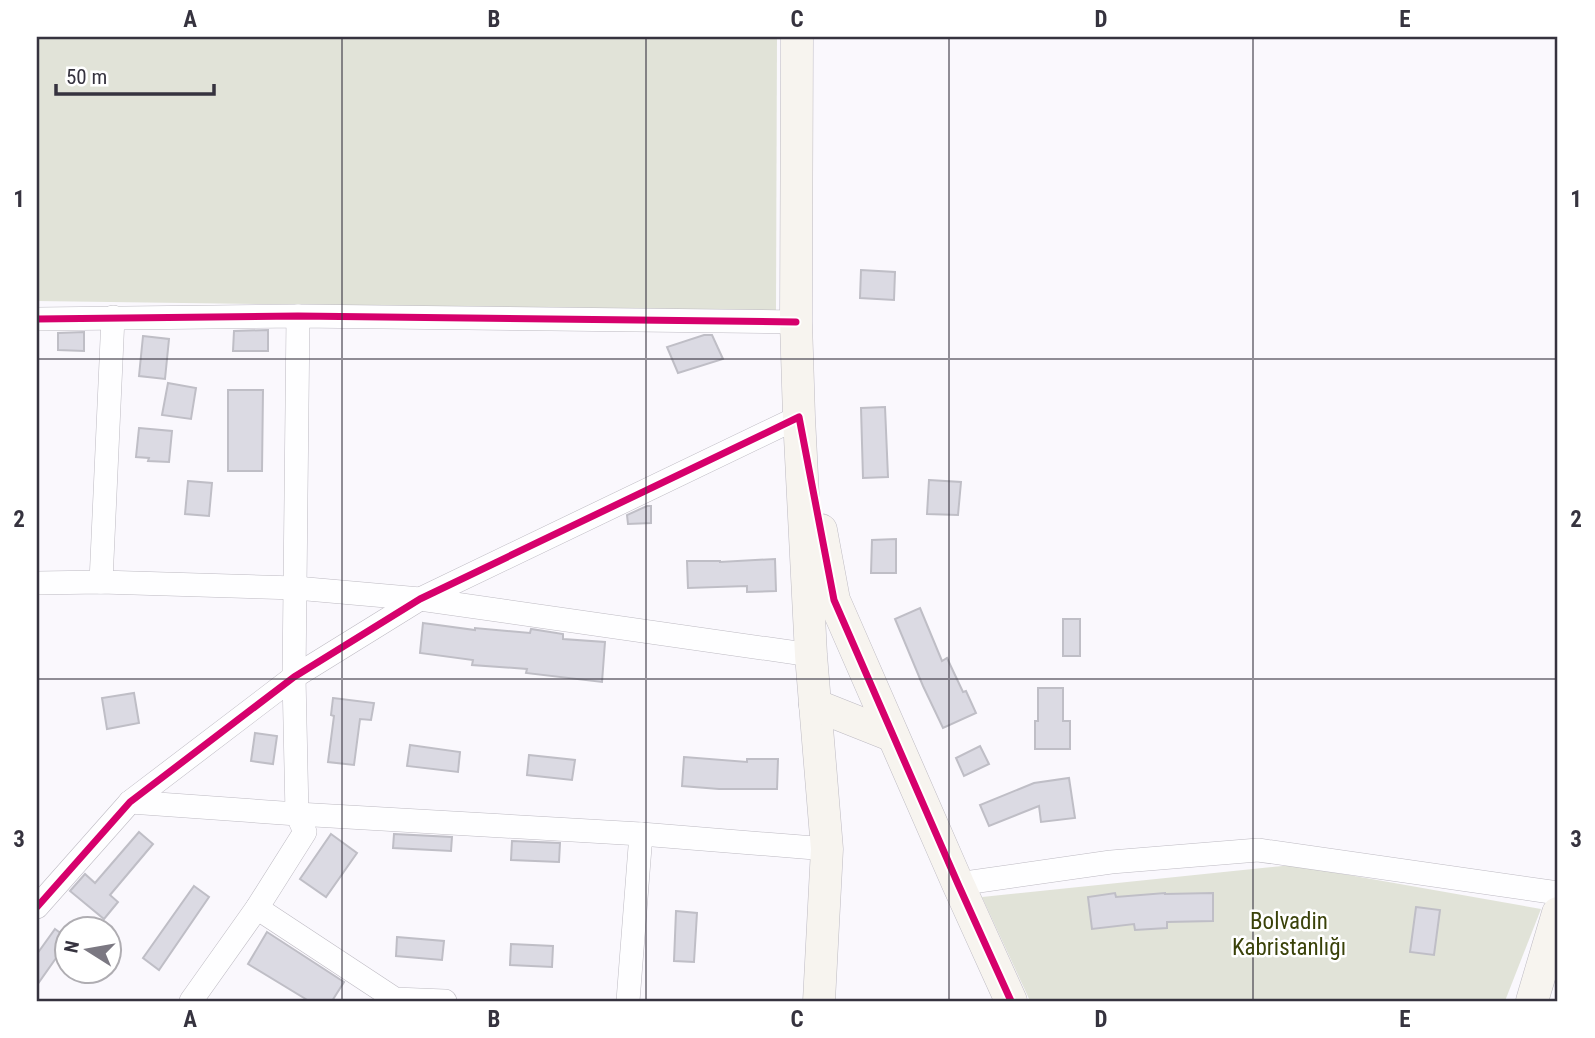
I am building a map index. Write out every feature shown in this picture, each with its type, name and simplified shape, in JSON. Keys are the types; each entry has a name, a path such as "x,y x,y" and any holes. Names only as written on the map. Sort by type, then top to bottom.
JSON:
{"street":[{"path":"797,37 796,322 799,417 811,655 827,849 818,1001"},
{"path":"37,319 298,316 796,322"},
{"path":"191,1001 257,908 305,832 297,814 294,677 298,316"},
{"path":"101,582 113,317"},
{"path":"37,907 130,802 294,677 419,599 799,417"},
{"path":"799,417 834,600 1011,1001"},
{"path":"37,583 101,582 296,588 419,599 811,655"},
{"path":"815,705 894,736"},
{"path":"130,802 640,834 827,849"},
{"path":"628,1001 640,834"},
{"path":"958,884 1111,862 1258,850 1558,892"},
{"path":"257,908 395,999 445,1001"},
{"path":"1532,1001 1558,913"}],"green space":[{"path":"37,37 777,37 776,311 37,301"},
{"name":"Bolvadin Kabristanlığı","path":"1292,865 1541,909 1505,1001 1030,1001 982,897"}],"building":[{"path":"861,270 895,272 894,300 860,298"},
{"path":"268,330 268,351 233,351 234,331"},
{"path":"84,332 84,351 58,350 58,333"},
{"path":"712,335 723,359 678,373 667,347"},
{"path":"143,336 169,339 165,379 139,376"},
{"path":"168,383 196,388 191,419 162,415"},
{"path":"228,390 263,390 262,471 228,471"},
{"path":"885,407 888,477 863,478 861,408"},
{"path":"139,428 172,431 169,462 148,461 149,458 136,457"},
{"path":"929,480 961,482 958,515 927,514"},
{"path":"188,481 212,483 209,516 185,514"},
{"path":"651,506 651,523 628,524 627,515"},
{"path":"896,539 896,573 871,573 872,540"},
{"path":"775,559 776,591 747,592 747,586 688,588 687,561"},
{"path":"920,608 942,661 947,658 976,713 943,728 895,619"},
{"path":"1063,619 1080,619 1080,656 1063,656"},
{"path":"423,623 475,630 530,633 531,629 563,634 563,639 605,642 602,682 526,673 527,669 472,665 473,660 420,653"},
{"path":"1038,688 1063,688 1063,721 1070,721 1070,749 1035,749"},
{"path":"134,693 139,723 107,729 102,698"},
{"path":"333,698 374,703 371,720 360,719 354,765 328,762 334,716 331,715"},
{"path":"255,733 277,736 273,764 251,761"},
{"path":"410,745 460,752 458,772 407,766"},
{"path":"980,746 989,764 964,776 956,758"},
{"path":"529,755 575,760 572,780 527,775"},
{"path":"684,757 747,762 747,759 778,759 777,789 682,786"},
{"path":"1069,778 1075,818 1041,822 1039,806 989,826 980,805 1034,783"},
{"path":"139,832 153,844 110,895 118,902 106,916 100,916 70,891 85,874 95,883"},
{"path":"331,834 357,853 326,897 300,879"},
{"path":"394,834 452,837 451,851 393,848"},
{"path":"512,841 560,843 559,862 511,860"},
{"path":"194,886 209,897 159,970 143,958"},
{"path":"1115,893 1116,897 1213,893 1213,921 1167,922 1167,928 1135,930 1134,924 1092,929 1088,897"},
{"path":"1416,907 1440,910 1434,955 1410,952"},
{"path":"676,911 697,913 694,962 674,961"},
{"path":"267,932 344,982 332,1001 309,1001 248,964"},
{"path":"52,933 52,964 37,985 37,954"},
{"path":"397,937 444,941 442,960 396,956"},
{"path":"511,944 553,946 552,967 510,965"}],"cycle path":[{"path":"37,319 298,316 796,322"},
{"path":"37,907 130,802 294,677 420,599 799,417 834,600 1011,1001"}]}
